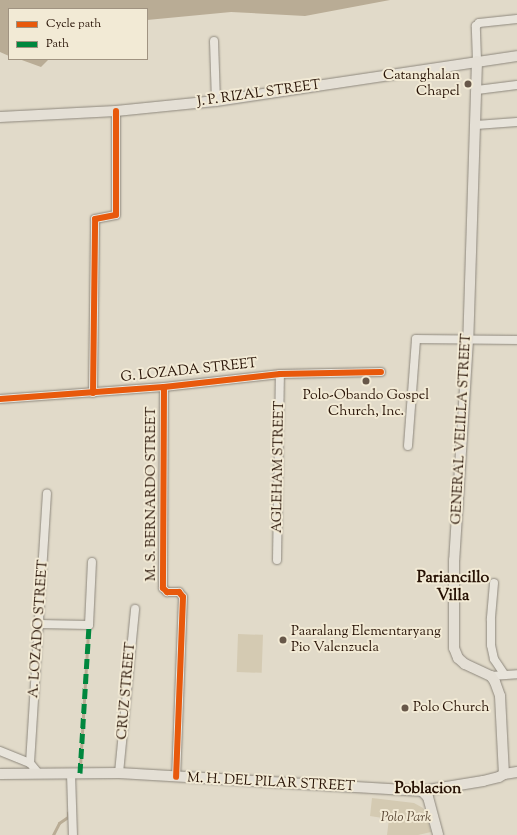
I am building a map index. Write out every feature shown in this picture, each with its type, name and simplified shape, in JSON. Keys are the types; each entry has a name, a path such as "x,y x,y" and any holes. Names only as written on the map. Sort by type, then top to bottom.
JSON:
{"main road":[{"name":"J. P. RIZAL STREET","path":"0,117 116,111 216,101 517,56"},
{"name":"GENERAL VELILLA STREET","path":"477,61 468,340 454,560 454,648 458,658 465,664 491,676"},
{"path":"491,676 500,696 504,774"},
{"name":"M. H. DEL PILAR STREET","path":"0,774 119,773 422,791 483,781 499,777 504,774 517,772"},
{"path":"422,791 428,797 435,834"}],"street":[{"path":"477,61 476,26 479,24 517,19"},
{"path":"214,41 216,101"},
{"path":"477,90 517,86"},
{"path":"93,392 94,219 116,215 116,111"},
{"path":"476,126 517,122"},
{"path":"408,446 416,339 517,340"},
{"name":"G. LOZADA STREET","path":"0,399 164,387 280,374 381,372"},
{"name":"AGLEHAM STREET","path":"277,560 280,374"},
{"name":"M. S. BERNARDO STREET","path":"164,387 163,588 167,592 179,592 183,597 176,777"},
{"name":"A. LOZADO STREET","path":"30,763 47,494"},
{"path":"39,624 89,626 92,562"},
{"path":"494,583 490,620 491,645 494,659 504,674"},
{"name":"CRUZ STREET","path":"119,773 135,608"},
{"path":"491,676 517,674"},
{"path":"0,751 30,763 38,773"},
{"path":"71,773 73,835"}],"green space":[{"path":"238,634 263,635 262,673 237,672"},
{"name":"Polo Park","path":"372,798 414,803 423,808 427,814 431,832 418,835 387,835 389,819 370,816"}],"shaded area":[{"path":"0,0 390,0 305,16 231,12 148,20 148,8 8,8 8,56 0,52"},
{"path":"22,60 48,60 41,67"}],"waterway":[{"path":"80,767 88,632"},
{"path":"53,835 59,823 68,817 68,813"}],"marked path":[{"path":"80,773 89,625"}],"cycle path":[{"path":"93,393 95,219 116,215 116,111"},
{"path":"0,399 164,387 280,374 381,372"},
{"path":"164,387 163,588 167,592 179,592 183,597 176,777"}],"place":[{"name":"Catanghalan Chapel","path":"468,84"},
{"name":"Polo-Obando Gospel Church, Inc.","path":"366,381"},
{"name":"Paaralang Elementaryang Pio Valenzuela","path":"283,640"},
{"name":"Polo Church","path":"405,708"}],"district":[{"name":"Pariancillo Villa","path":"453,588"},
{"name":"Poblacion","path":"428,790"}]}
